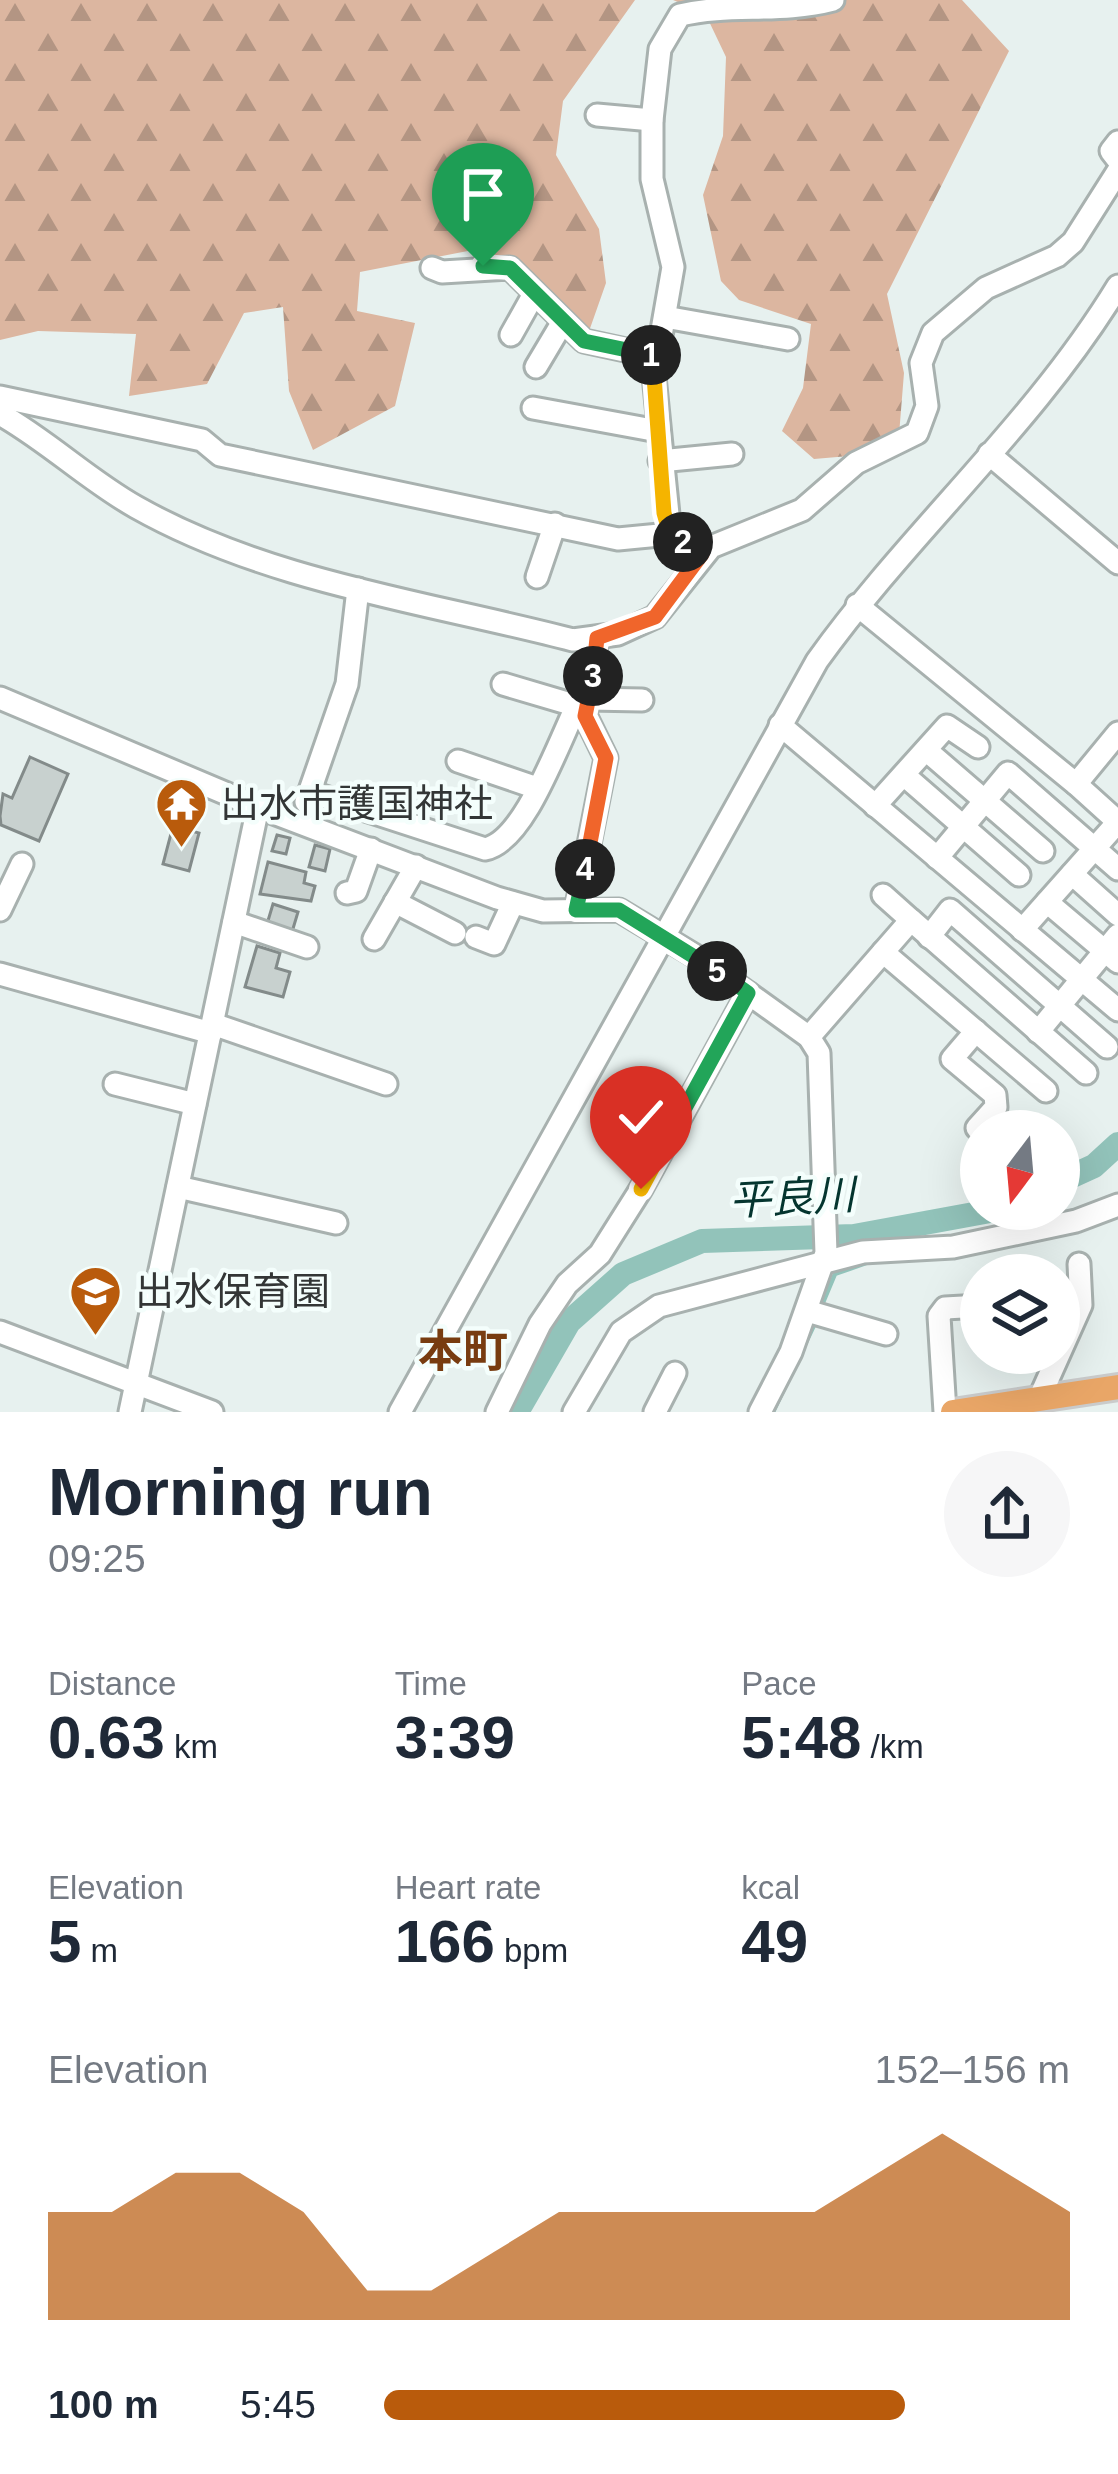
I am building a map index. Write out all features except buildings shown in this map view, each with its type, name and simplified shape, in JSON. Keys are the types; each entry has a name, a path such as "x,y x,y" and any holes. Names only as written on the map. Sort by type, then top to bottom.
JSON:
{"main road":[{"path":"949,1412 1118,1387"}],"street":[{"path":"670,534 654,376 673,267 652,179 652,120 660,49 680,15 700,10 790,11 833,0"},
{"path":"597,115 652,120"},
{"path":"1118,142 1111,151 1118,160"},
{"path":"0,414 134,507 231,551 358,589 573,640 597,638 655,617 702,554 802,510 856,463 917,433 927,406 921,362 932,334 986,288 1057,256 1073,242 1118,171"},
{"path":"431,268 460,272 510,268 561,325 584,341 658,357"},
{"path":"400,1412 779,725 857,605 1073,358 1118,286"},
{"path":"511,335 534,294"},
{"path":"665,317 788,339"},
{"path":"536,368 561,325"},
{"path":"0,397 202,440 220,455 618,539 670,534 702,554"},
{"path":"533,408 658,431"},
{"path":"661,461 733,454"},
{"path":"989,454 1118,563"},
{"path":"537,578 555,524"},
{"path":"299,822 347,685 358,589"},
{"path":"857,605 1118,822 1047,902 985,985"},
{"path":"310,792 485,849 499,846 525,814 581,702 594,672 597,638"},
{"path":"503,684 581,702 642,700"},
{"path":"0,698 258,807 513,903 619,910 664,935 809,1037 820,1053 824,1259 815,1314 760,1412"},
{"path":"576,910 606,758 581,702"},
{"path":"978,747 999,719"},
{"path":"779,725 1118,1010"},
{"path":"875,806 947,726 978,747 1118,869"},
{"path":"1037,798 1118,733"},
{"path":"926,750 1043,851"},
{"path":"458,761 537,788"},
{"path":"938,858 1008,773"},
{"path":"904,775 1019,875"},
{"path":"130,1412 258,807"},
{"path":"347,893 356,891 371,849"},
{"path":"0,910 22,864"},
{"path":"374,939 412,864"},
{"path":"1072,874 1118,915"},
{"path":"883,895 1086,1073"},
{"path":"395,902 494,944 513,903"},
{"path":"999,1050 1059,1005 1114,949 1047,902"},
{"path":"929,937 950,910 1107,1047"},
{"path":"809,1037 910,920"},
{"path":"234,922 308,947"},
{"path":"883,952 1046,1091"},
{"path":"2,981 212,1028 386,1084"},
{"path":"497,1412 540,1324 567,1284 600,1254 641,1189 748,993"},
{"path":"976,1031 952,1059 994,1095 994,1110"},
{"path":"115,1084 195,1104"},
{"path":"178,1187 336,1223"},
{"path":"574,1412 621,1332 659,1306 824,1259 953,1247 1076,1221 1118,1205"},
{"path":"949,1412 939,1316 945,1308 960,1307"},
{"path":"815,1314 886,1334"},
{"path":"0,1332 212,1412"},
{"path":"655,1412 675,1373"},
{"path":"1039,1399 1047,1374"}],"green space":[{"path":"0,0 635,0 563,101 556,155 599,229 606,283 581,354 478,249 360,272 357,311 415,323 395,406 313,450 289,391 283,307 244,313 207,384 129,396 136,334 38,331 0,340"},
{"path":"673,0 962,0 1009,51 887,294 904,373 899,435 849,456 814,459 782,431 803,388 811,324 739,300 721,281 703,195 723,136 726,57 705,13"}],"waterway":[{"name":"平良川","path":"1080,1172 1118,1144"},
{"name":"平良川","path":"517,1412 569,1322 623,1274 702,1241 854,1236 960,1217"},
{"path":"822,1305 835,1274 872,1261"},
{"path":"773,1412 816,1321"}],"place":[{"name":"出水市護国神社","path":"181,849"},
{"name":"出水保育園","path":"96,1337"}],"district":[{"name":"本町","path":"463,1351"}],"route":[{"path":"483,266 510,268 561,325 584,341 658,357 654,376 664,513 670,534 702,554 655,617 597,638 585,716 606,758 597,824 576,910 619,910 748,993 641,1189"}]}
